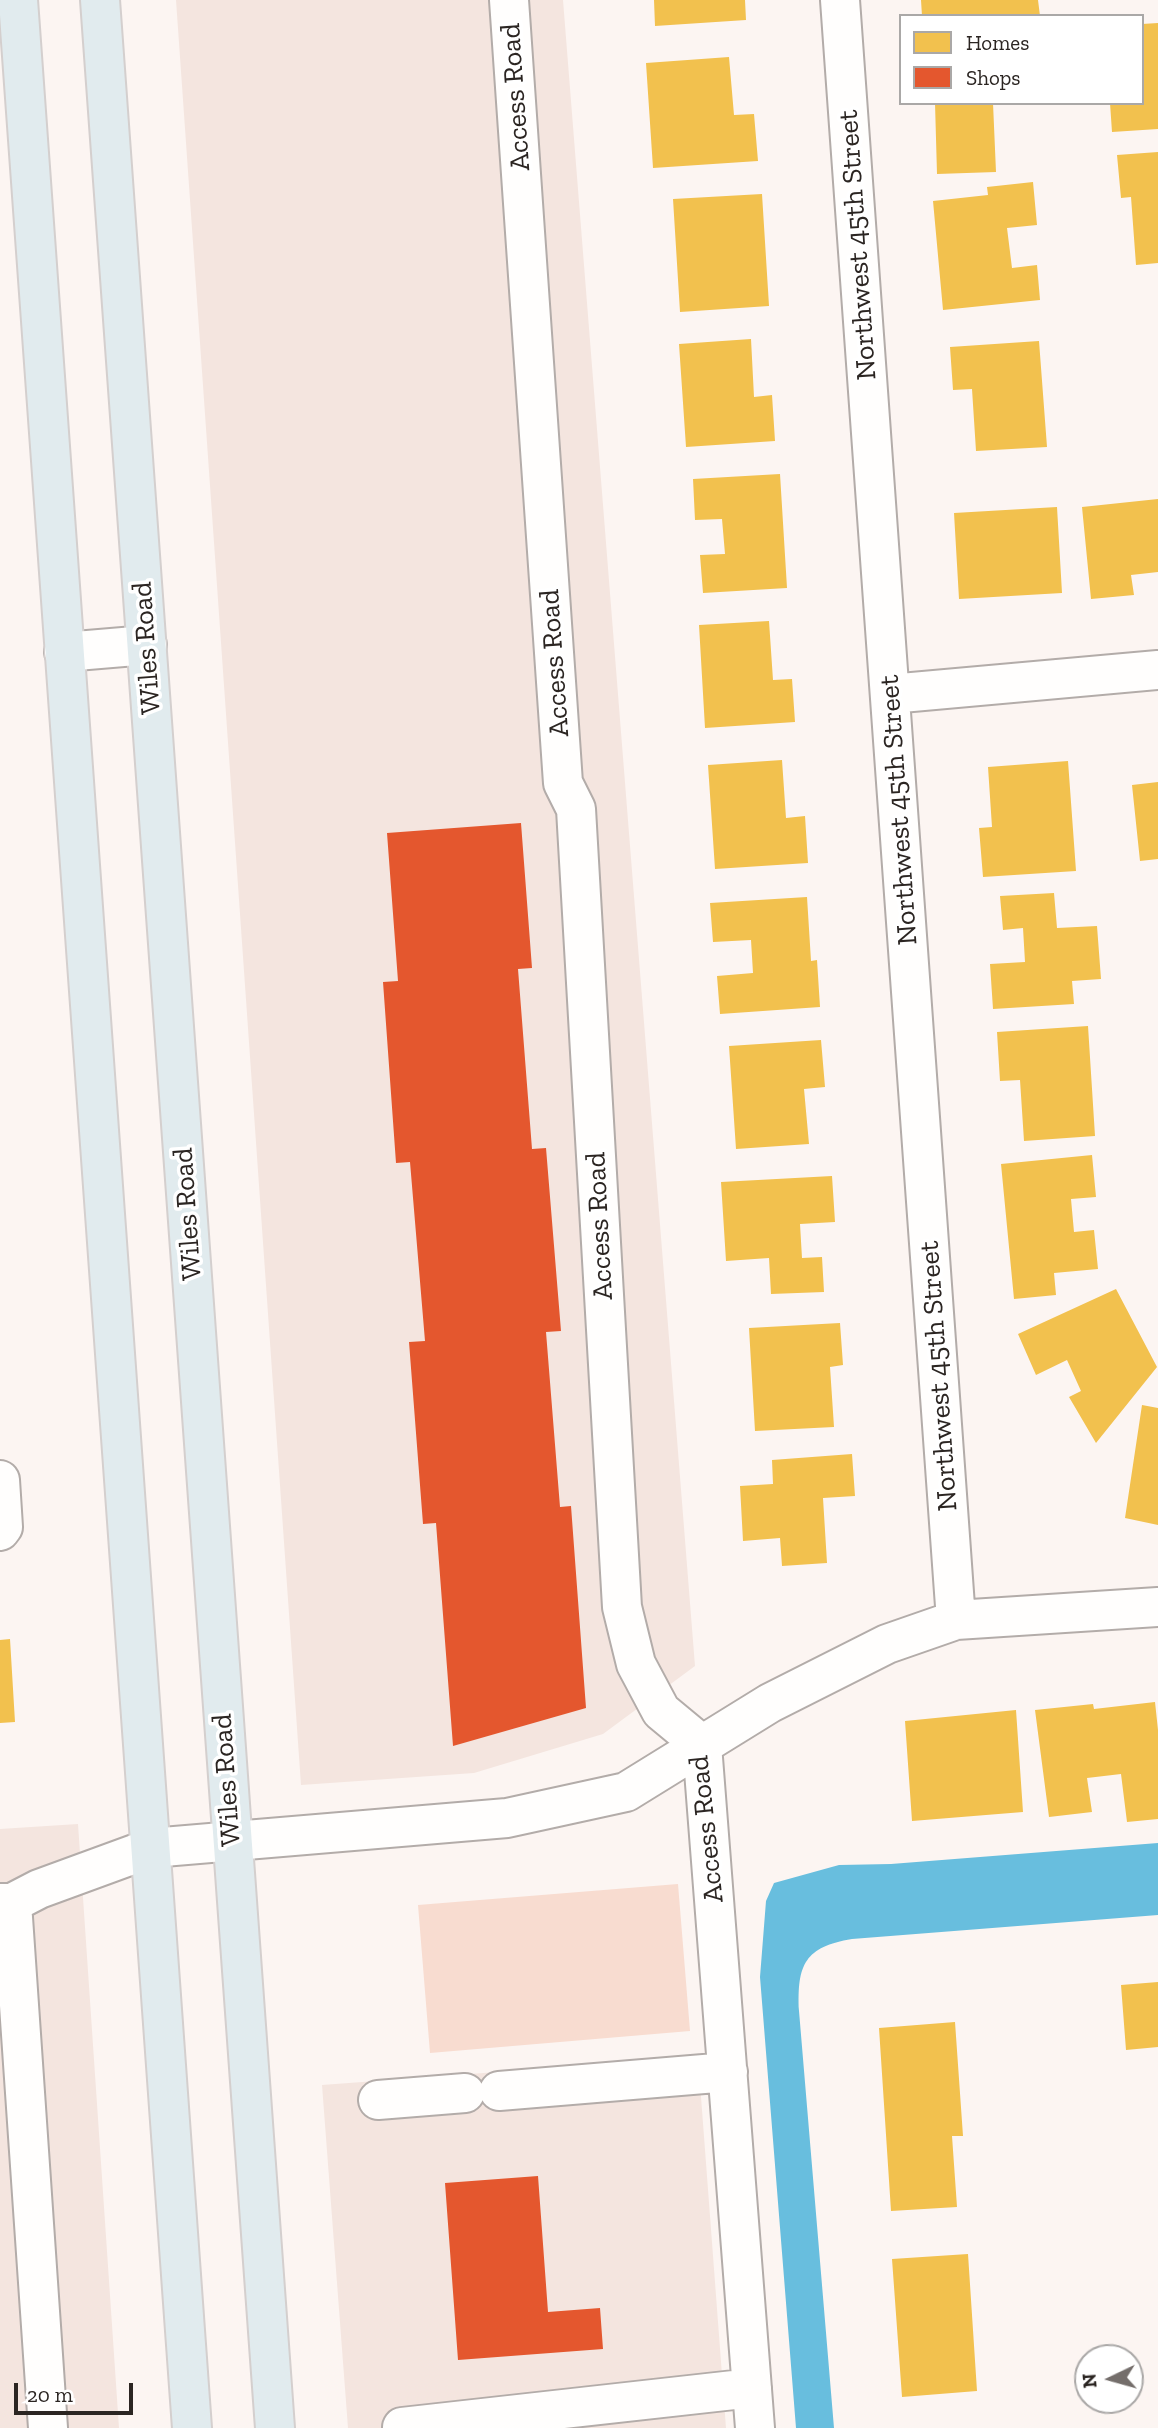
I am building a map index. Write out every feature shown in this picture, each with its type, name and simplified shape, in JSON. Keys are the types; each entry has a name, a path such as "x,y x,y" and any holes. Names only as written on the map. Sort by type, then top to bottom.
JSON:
{"main road":[{"path":"18,0 192,2428"},
{"name":"Wiles Road","path":"100,0 275,2428"}],"street":[{"name":"Access Road","path":"509,0 563,783 576,809 622,1607 636,1664 661,1711 702,1745 755,2428"},
{"name":"Northwest 45th Street","path":"840,0 956,1620"},
{"path":"64,652 147,645"},
{"path":"890,694 1158,670"},
{"path":"0,1480 3,1527 0,1531"},
{"path":"48,2428 6,1903 151,1848 507,1818 626,1793 770,1703 887,1644 956,1620 1158,1607"},
{"path":"378,2101 728,2072"},
{"path":"402,2427 752,2388"}],"shaded area":[{"path":"176,0 563,0 695,1666 603,1734 474,1773 301,1785"},
{"path":"78,1824 119,2428 0,2428 0,1829"},
{"path":"678,1884 690,2031 430,2053 418,1905"},
{"path":"698,2057 726,2428 348,2428 322,2085"}],"water":[{"path":"1158,1843 1158,1915 852,1939 824,1947 807,1960 800,1981 799,2011 834,2428 796,2428 760,1977 766,1901 774,1883 839,1865 891,1864"}],"building: Homes":[{"path":"654,0 745,0 746,20 655,26"},
{"path":"921,0 1038,0 1040,14 922,14"},
{"path":"1158,23 1158,129 1112,132 1110,105 1144,105 1144,24"},
{"path":"729,57 734,115 754,114 758,161 653,168 646,63"},
{"path":"935,105 993,105 996,172 937,174"},
{"path":"1158,152 1158,263 1136,265 1131,197 1121,198 1117,155"},
{"path":"1033,182 1037,225 1007,228 1012,268 1037,265 1040,300 943,310 933,201 988,195 987,187"},
{"path":"762,194 769,306 680,312 673,199"},
{"path":"751,339 754,397 772,395 775,441 686,447 679,344"},
{"path":"1039,341 1047,447 976,451 972,389 953,390 950,347"},
{"path":"780,474 787,588 703,593 700,555 725,554 722,519 695,520 693,479"},
{"path":"1158,499 1158,572 1131,575 1134,595 1091,599 1082,507"},
{"path":"1057,507 1062,593 959,599 954,513"},
{"path":"769,621 773,680 792,679 795,722 705,728 699,625"},
{"path":"782,760 786,818 805,816 808,863 715,869 708,765"},
{"path":"1068,761 1076,871 983,877 979,828 992,827 988,767"},
{"path":"1158,782 1158,859 1140,861 1132,785"},
{"path":"1054,893 1057,928 1097,926 1101,979 1072,981 1074,1004 993,1009 990,964 1025,962 1023,928 1003,930 1000,896"},
{"path":"807,897 811,961 817,960 820,1007 720,1014 717,976 753,973 751,940 713,942 710,903"},
{"path":"1088,1026 1095,1136 1024,1141 1020,1080 1000,1081 997,1032"},
{"path":"821,1040 825,1087 804,1089 809,1144 736,1149 729,1046"},
{"path":"1092,1155 1096,1197 1071,1199 1074,1232 1094,1230 1098,1269 1054,1273 1056,1295 1014,1299 1001,1164"},
{"path":"832,1176 835,1222 800,1224 802,1258 822,1257 824,1292 771,1294 769,1258 726,1261 721,1182"},
{"path":"1116,1289 1157,1367 1096,1443 1069,1397 1081,1391 1067,1360 1036,1375 1018,1334"},
{"path":"840,1323 843,1365 830,1367 834,1427 755,1431 749,1328"},
{"path":"1142,1405 1158,1408 1158,1525 1125,1518"},
{"path":"852,1454 855,1496 823,1498 827,1563 782,1566 780,1538 743,1541 740,1486 773,1484 772,1460"},
{"path":"10,1639 15,1722 0,1723 0,1640"},
{"path":"1155,1702 1158,1730 1158,1819 1127,1822 1121,1774 1087,1778 1092,1812 1049,1817 1035,1710 1093,1704 1094,1709"},
{"path":"1016,1710 1023,1812 912,1821 905,1721"},
{"path":"1158,1982 1158,2047 1126,2050 1121,1985"},
{"path":"955,2022 963,2136 952,2136 957,2207 891,2211 879,2028"},
{"path":"968,2254 977,2391 902,2397 892,2259"}],"building: Shops":[{"path":"521,823 532,968 518,969 532,1149 546,1148 561,1331 546,1332 560,1507 571,1506 586,1708 453,1746 436,1523 423,1524 409,1342 425,1341 410,1162 396,1163 383,982 398,981 387,833"},
{"path":"538,2176 548,2312 600,2308 603,2349 458,2360 445,2183"}]}
